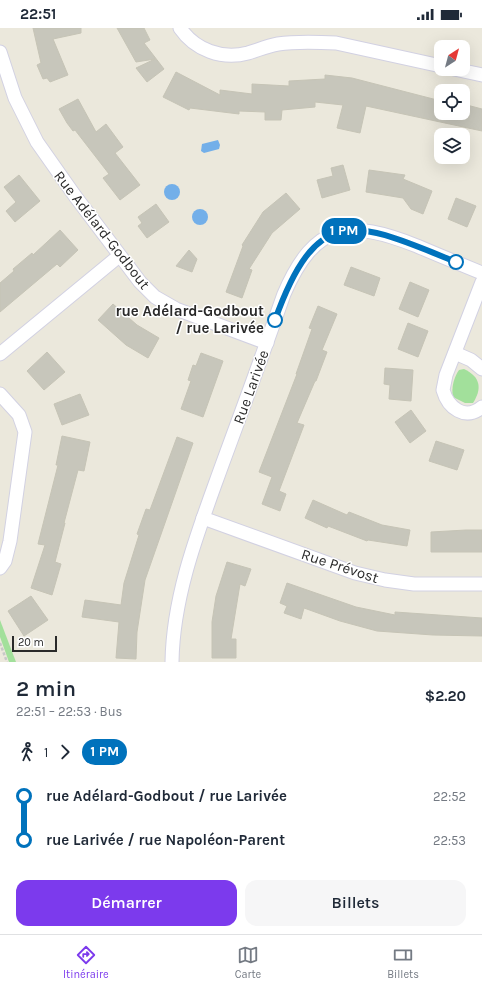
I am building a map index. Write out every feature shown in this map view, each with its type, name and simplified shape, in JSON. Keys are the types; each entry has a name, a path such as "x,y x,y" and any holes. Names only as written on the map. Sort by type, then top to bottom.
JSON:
{"street":[{"path":"180,28 198,46 216,54 226,56 247,53 277,45 320,42 336,43 434,64"},
{"name":"Rue Adélard-Godbout","path":"0,52 15,98 37,142 119,256 140,282 164,303 267,343"},
{"path":"470,72 482,75"},
{"name":"Rue Larivée","path":"172,662 177,610 185,575 203,518 291,279 304,256 322,240 341,231 359,229 383,234 482,273"},
{"path":"0,354 119,256"},
{"path":"482,282 443,384 443,390 447,400 455,409 465,414 476,412 482,407"},
{"path":"455,353 471,360 482,369"},
{"path":"0,394 19,415 25,432 10,541 5,561 0,568"},
{"name":"Rue Prévost","path":"203,518 355,573 385,580 414,584 482,584"}],"path":[{"path":"0,642 7,662"}],"green space":[{"path":"464,369 470,372 477,380 479,388 473,403 465,403 453,397 452,394 453,383 456,376 459,370"},
{"path":"0,620 16,662 9,662 0,637"}],"water":[{"path":"218,140 220,145 219,149 204,153 201,151 202,144"},
{"path":"169,184 175,184 180,189 178,198 175,200 169,200 164,195 164,189"},
{"path":"197,209 203,209 208,214 206,223 203,225 197,225 192,220 192,214"}],"building":[{"path":"33,28 81,28 81,33 53,39 68,75 50,82 47,78 43,79 37,65 41,63"},
{"path":"117,28 144,28 150,40 144,43 164,69 147,82 136,68 155,59 136,62"},
{"path":"176,72 220,95 220,90 252,94 252,84 289,86 289,81 325,79 325,75 352,78 434,99 434,120 470,120 470,106 482,109 482,131 366,106 360,133 337,128 343,105 315,102 315,107 282,110 281,120 265,120 265,112 239,111 239,114 190,108 189,110 163,97"},
{"path":"78,99 96,132 106,124 123,147 115,153 140,185 120,200 103,178 109,174 75,130 73,131 59,109"},
{"path":"343,165 350,190 322,198 317,180 333,176 331,168"},
{"path":"369,170 405,175 403,179 432,191 423,214 411,209 403,198 366,192"},
{"path":"19,175 40,201 15,222 6,211 16,202 4,187"},
{"path":"286,193 300,209 272,233 249,269 252,270 242,298 226,292 243,246 242,245 263,212"},
{"path":"456,198 476,206 467,227 448,219"},
{"path":"156,204 169,222 147,238 138,226 142,223 138,217"},
{"path":"60,230 78,250 60,267 57,264 0,312 0,283 14,271 13,269 32,253 33,255"},
{"path":"189,250 197,259 192,272 176,266"},
{"path":"351,267 380,278 374,296 344,285"},
{"path":"410,282 429,290 418,317 399,309"},
{"path":"113,304 137,325 159,338 148,358 126,345 98,320"},
{"path":"318,306 337,314 322,350 327,352 297,423 304,425 279,491 286,494 280,511 262,504 272,477 259,472 297,374 312,329 309,328"},
{"path":"408,323 428,331 418,357 398,349"},
{"path":"47,352 65,372 44,390 27,371"},
{"path":"201,353 223,361 203,417 181,409 191,381 188,380 193,365 196,366"},
{"path":"385,368 413,370 411,401 389,399 390,385 384,384"},
{"path":"80,394 89,415 62,425 54,404"},
{"path":"411,410 426,431 410,443 395,422"},
{"path":"62,436 90,442 84,471 78,470 64,523 55,562 61,564 52,595 31,588 45,545 38,544 58,465 56,465"},
{"path":"177,437 193,443 145,580 137,632 136,659 116,658 119,622 82,617 85,600 121,605 124,583 139,535 137,534 146,509 150,510"},
{"path":"436,441 464,450 457,470 429,461"},
{"path":"313,500 347,515 349,512 382,525 410,530 407,546 367,541 328,526 327,528 305,518"},
{"path":"482,530 482,552 431,552 431,532"},
{"path":"227,562 251,569 245,586 240,584 231,639 236,639 236,658 212,658 212,622 216,596"},
{"path":"287,583 356,607 395,615 395,612 482,618 482,636 433,635 377,631 340,621 304,608 301,619 284,613 287,606 280,603"},
{"path":"31,596 48,620 24,636 8,611"}],"bus line":[{"path":"275,320 284,294 304,256 322,240 341,231 359,229 383,234 456,262"}],"place":[{"name":"rue Adélard-Godbout / rue Larivée","path":"275,320"}]}
